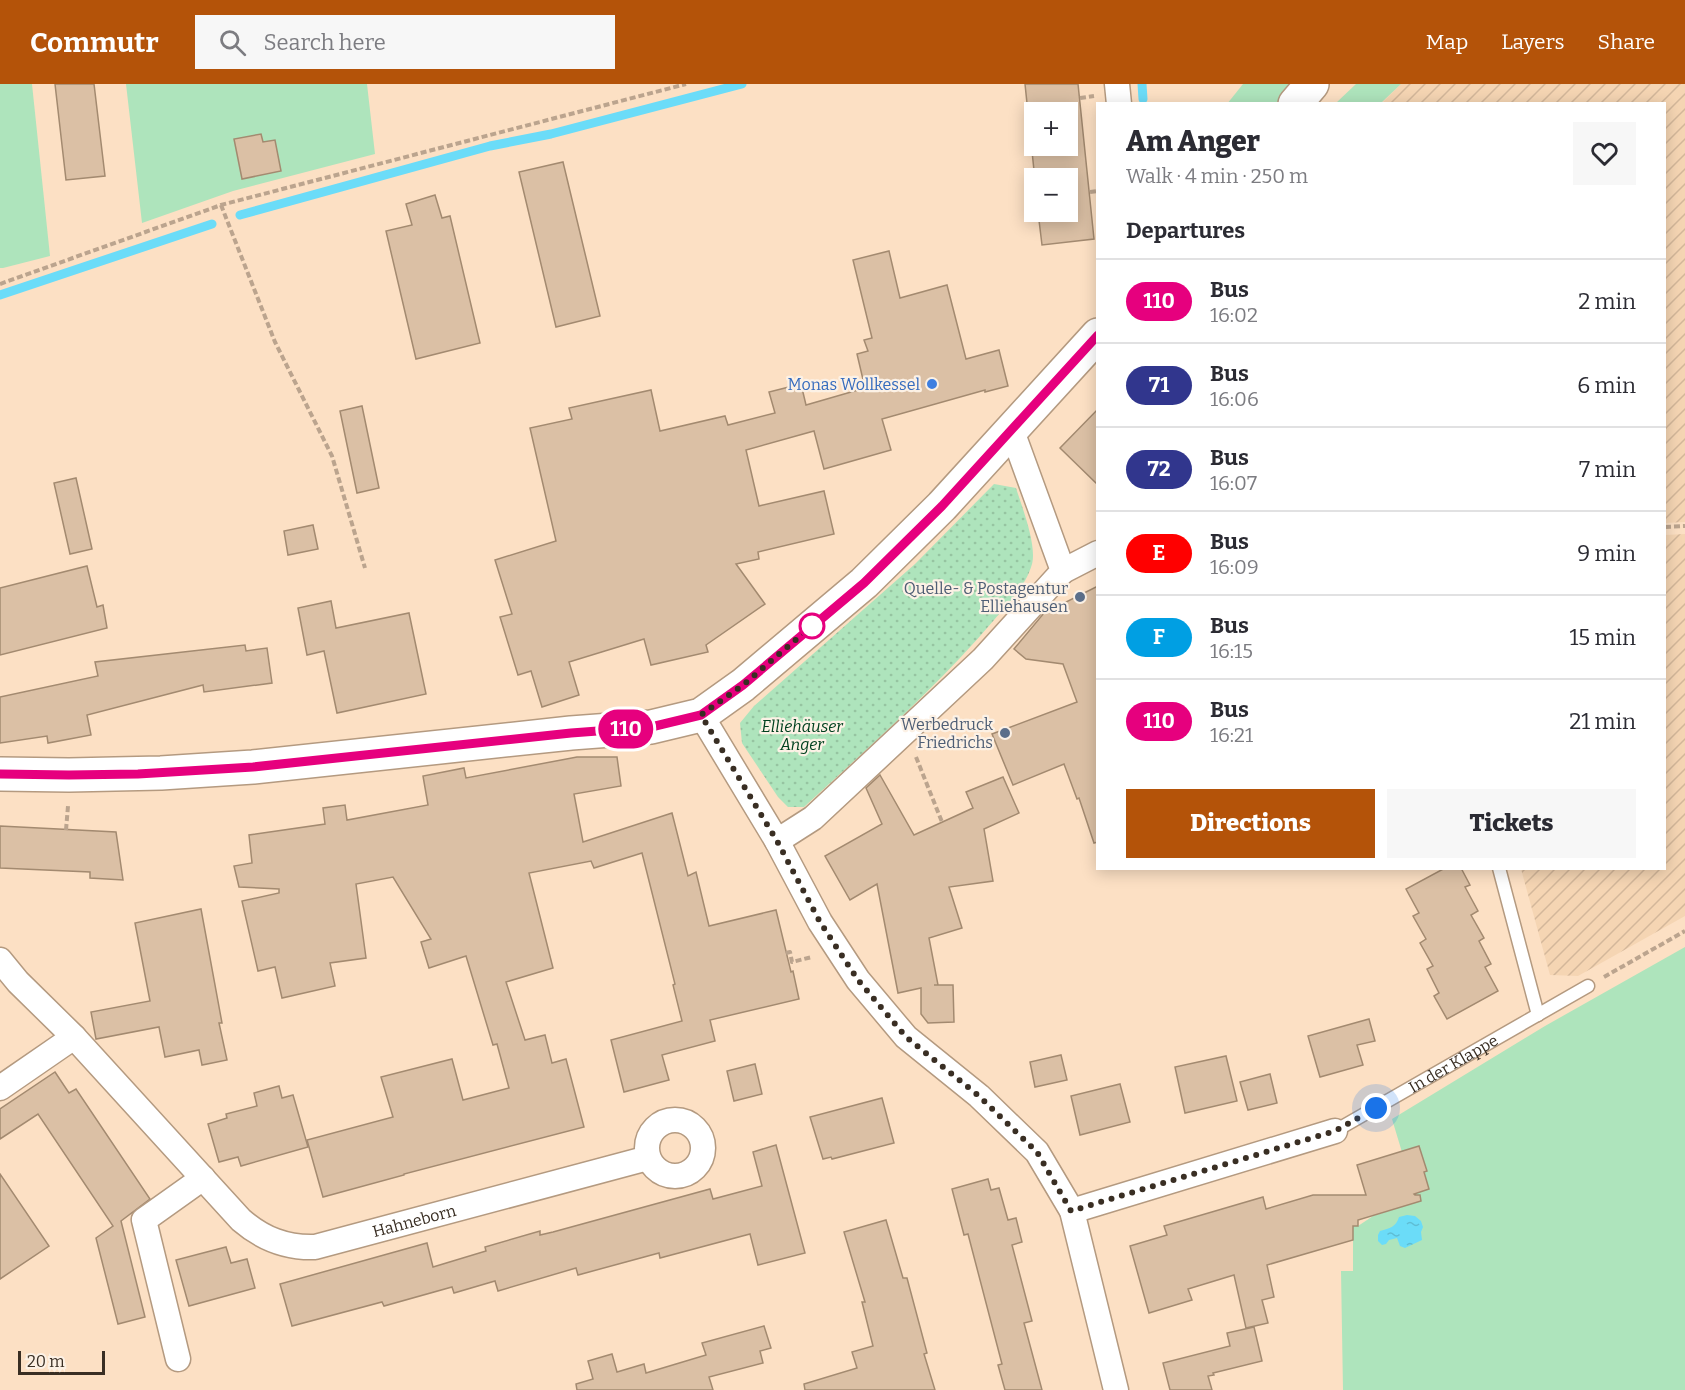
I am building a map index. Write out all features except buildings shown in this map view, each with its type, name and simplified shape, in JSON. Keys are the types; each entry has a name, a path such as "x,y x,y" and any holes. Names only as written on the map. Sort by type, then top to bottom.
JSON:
{"street":[{"path":"1117,84 1119,102"},
{"path":"1297,102 1312,84"},
{"path":"0,774 138,774 253,767 571,733 651,727 701,715 743,685 864,583 942,506 1096,337"},
{"path":"1012,431 1063,571"},
{"path":"777,841 813,818 983,659 1063,571 1096,554"},
{"path":"701,715 777,841 820,922 858,980 906,1037 979,1096 1037,1152 1071,1211 1116,1390"},
{"name":"Hahneborn","path":"0,960 18,982 74,1037 241,1220 267,1239 283,1244 315,1247 648,1158"},
{"path":"0,1088 74,1037"},
{"name":"In der Klappe","path":"1071,1211 1335,1131"},
{"path":"178,1359 144,1220 203,1178"}],"lane":[{"path":"1500,870 1538,1015"},
{"name":"In der Klappe","path":"1335,1131 1588,986"}],"path":[{"path":"0,284 221,205 686,84"},
{"path":"1090,192 1096,191"},
{"path":"221,205 275,342 332,456 365,568"},
{"path":"1666,527 1685,526"},
{"path":"906,731 942,822"},
{"path":"1588,986 1685,931"}],"shaded area":[{"path":"1401,84 1685,84 1685,522 1666,523 1666,102 1383,102"},
{"path":"1685,534 1685,916 1578,976 1550,975 1521,870 1666,870 1666,535"}],"green space":[{"path":"0,84 32,84 50,256 3,268 0,268"},
{"path":"126,84 367,84 375,154 233,191 142,223"},
{"path":"1243,84 1292,84 1277,102 1229,102"},
{"path":"1356,84 1401,84 1382,102 1337,102"},
{"name":"Elliehäuser Anger","path":"994,484 1016,488 1028,526 1033,556 1029,572 1021,587 972,645 926,693 804,807 788,807 778,797 742,743 740,723 754,706 915,564"},
{"path":"1685,947 1685,1390 1343,1390 1341,1271 1353,1271 1353,1226 1358,1226 1373,1216 1417,1202 1392,1119 1545,1026"}],"water":[{"path":"1415,1216 1421,1221 1422,1240 1405,1248 1400,1246 1397,1238 1382,1245 1378,1241 1380,1231 1392,1227 1399,1217"}],"waterway":[{"path":"240,215 490,146 551,134 742,84"},
{"path":"1142,84 1143,99"},
{"path":"0,295 212,224"}],"bus line":[{"name":"110","path":"0,774 138,774 253,767 571,733 651,727 701,715 743,685 864,583 942,506 1096,337"}],"place":[{"name":"Monas Wollkessel","path":"932,384"},
{"name":"Quelle- & Postagentur Elliehausen","path":"1080,597"},
{"name":"Werbedruck Friedrichs","path":"1005,733"}],"route":[{"path":"812,626 743,685 701,715 777,841 820,922 858,980 906,1037 979,1096 1037,1152 1071,1211 1335,1131 1376,1108"}]}
